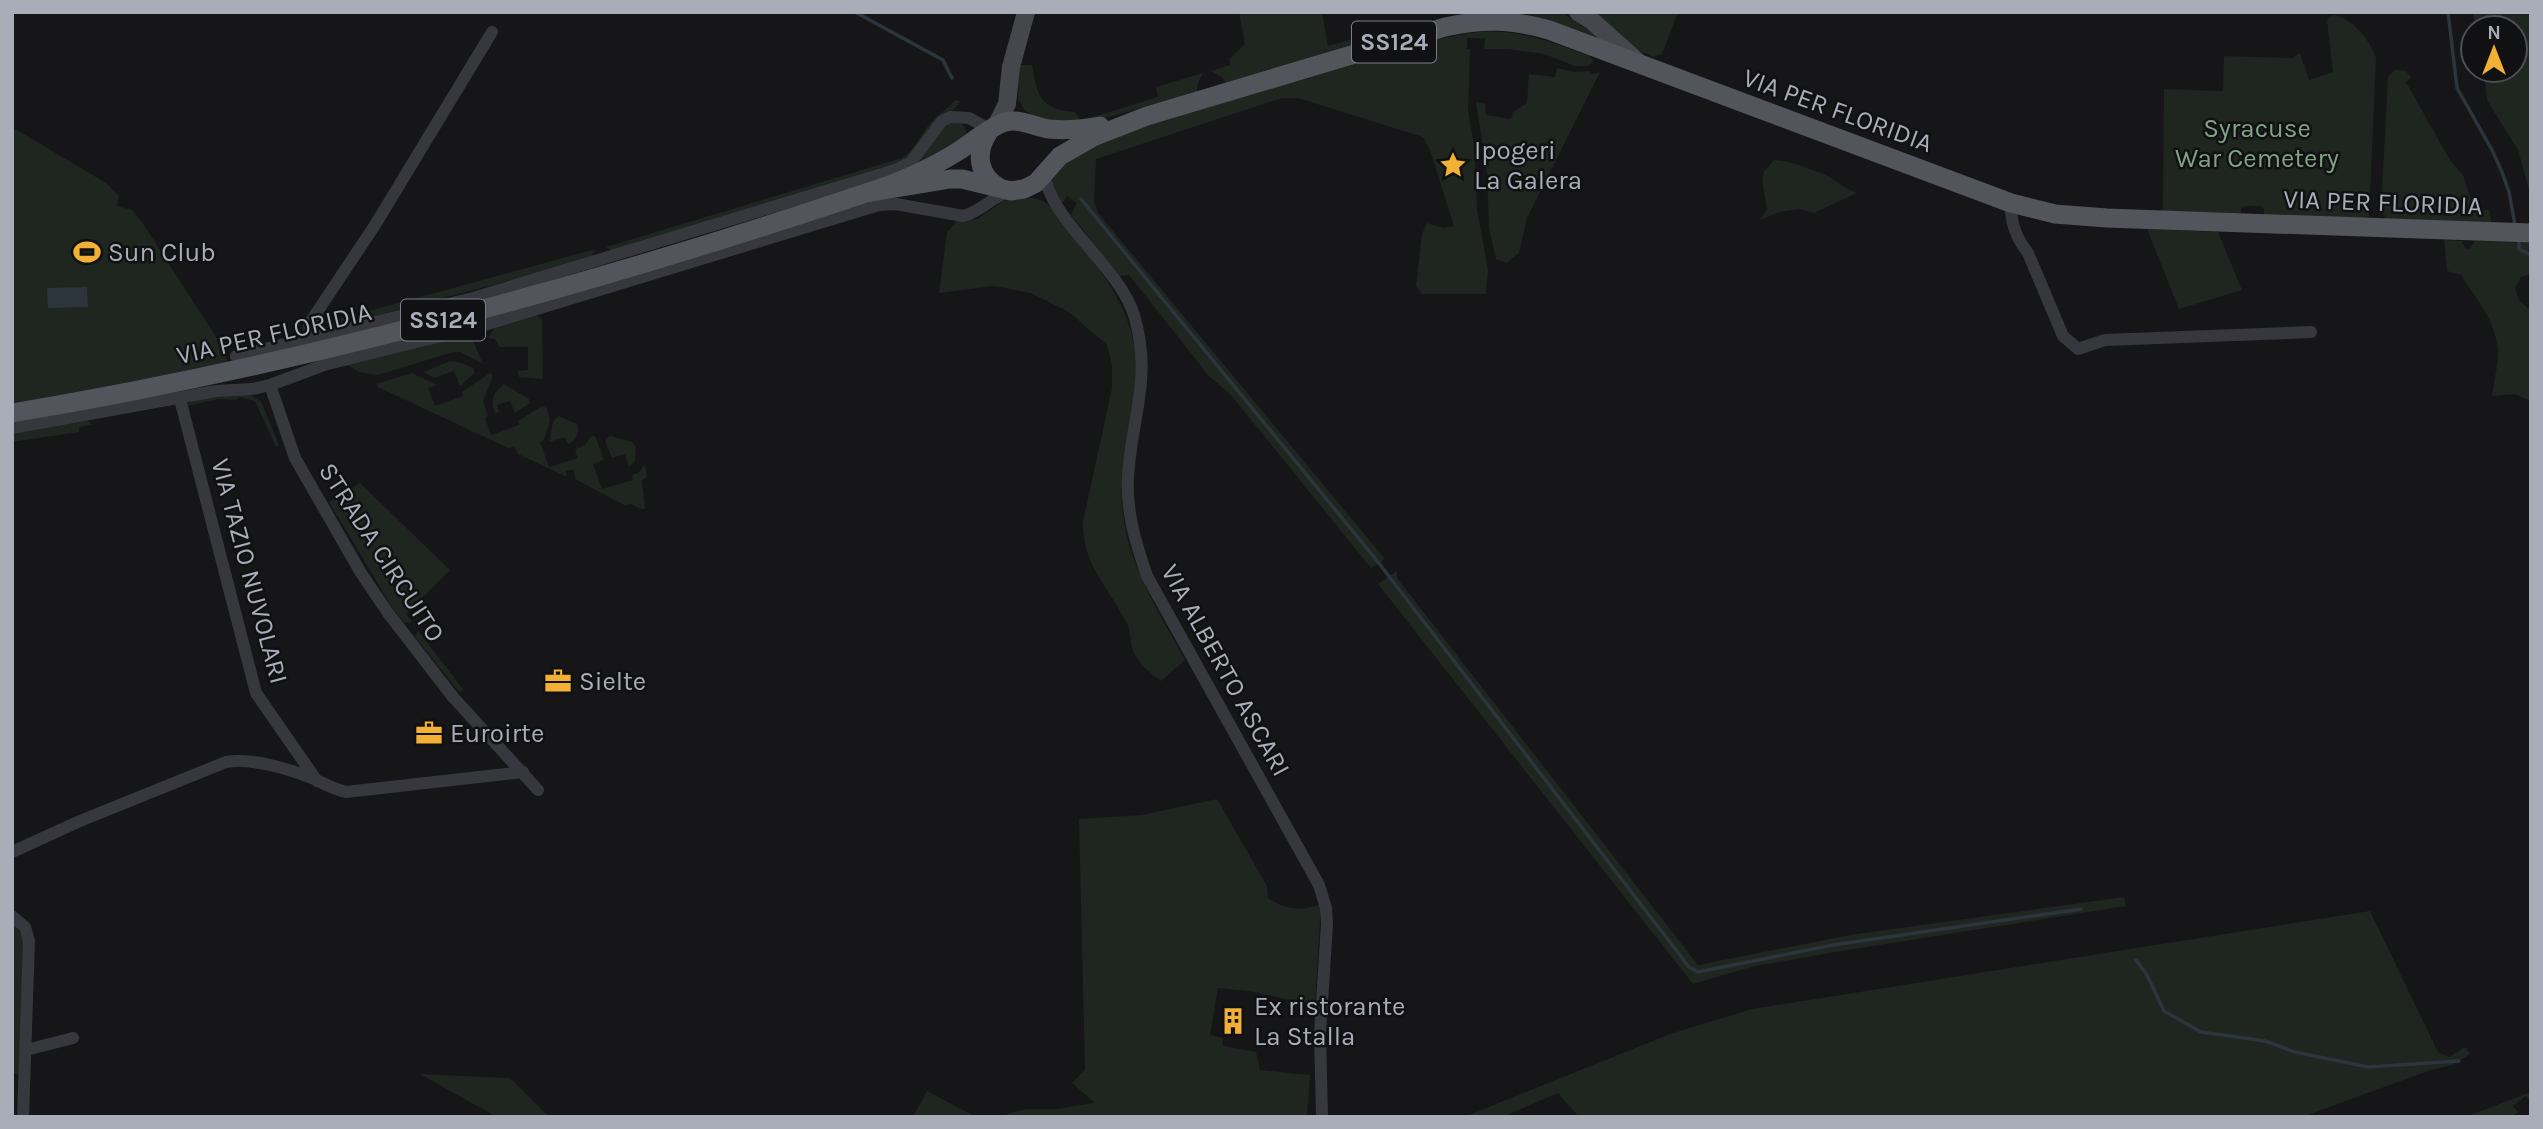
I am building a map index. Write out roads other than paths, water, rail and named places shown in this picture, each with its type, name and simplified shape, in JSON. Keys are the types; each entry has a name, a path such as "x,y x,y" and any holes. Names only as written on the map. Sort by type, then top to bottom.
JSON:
{"main road":[{"path":"984,179 979,152 1007,104 1011,67 1026,12"},
{"path":"1578,12 1591,20 1642,65"},
{"name":"VIA PER FLORIDIA","path":"1147,116 1445,27 1483,20 1511,21 1532,25 1642,65 2011,203 2055,214 2074,217 2531,233"},
{"path":"1009,90 1016,112 1042,134 1048,145 1046,171"},
{"path":"866,193 938,163 1009,121 1074,130 1147,116"},
{"path":"866,193 938,180 962,179 984,179 1013,190 1036,183 1060,156 1093,136 1147,116"},
{"name":"VIA PER FLORIDIA","path":"12,413 216,375 477,312 866,193"}],"street":[{"path":"311,339 309,324 375,225 492,32"},
{"path":"236,356 473,298 895,170 912,162 942,121 950,117 969,118 992,130"},
{"path":"1046,171 1050,197"},
{"path":"980,210 984,203 984,179"},
{"path":"12,428 216,391 252,390 324,365 481,326 880,205 896,204 963,216 980,210 996,195 1013,190 1039,191 1050,197"},
{"name":"VIA ALBERTO ASCARI","path":"1050,197 1123,291 1134,315 1141,342 1143,377 1128,477 1128,499 1134,538 1147,576 1319,885 1326,908 1320,1117"},
{"path":"2011,203 2010,218 2020,244 2028,253 2063,336 2078,349 2105,340 2311,332"},
{"name":"STRADA CIRCUITO","path":"270,385 295,458 368,583 404,636 453,697 538,790"},
{"name":"VIA TAZIO NUVOLARI","path":"180,399 256,694 317,780"},
{"path":"12,852 80,821 226,762 237,760 317,780 323,785 346,792 523,772"},
{"path":"12,916 25,927 30,942 23,1117"},
{"path":"26,1050 72,1038"}],"waterway":[{"path":"855,12 943,60 952,78"},
{"path":"2448,12 2457,88 2502,172 2515,225"},
{"path":"1081,199 1378,562 1689,967 1698,972 1833,945 2081,909"},
{"path":"2519,243 2519,249 2531,255"},
{"path":"2136,960 2147,975 2164,1011 2201,1032 2265,1041 2295,1052 2368,1067 2459,1061"}],"place":[{"name":"Ipogeri La Galera","path":"1453,165"},
{"name":"Sun Club","path":"87,252"},
{"name":"Sielte","path":"558,681"},
{"name":"Euroirte","path":"429,733"},
{"name":"Ex ristorante La Stalla","path":"1233,1021"}],"park label":[{"name":"Syracuse War Cemetery","path":"2257,143"}]}
